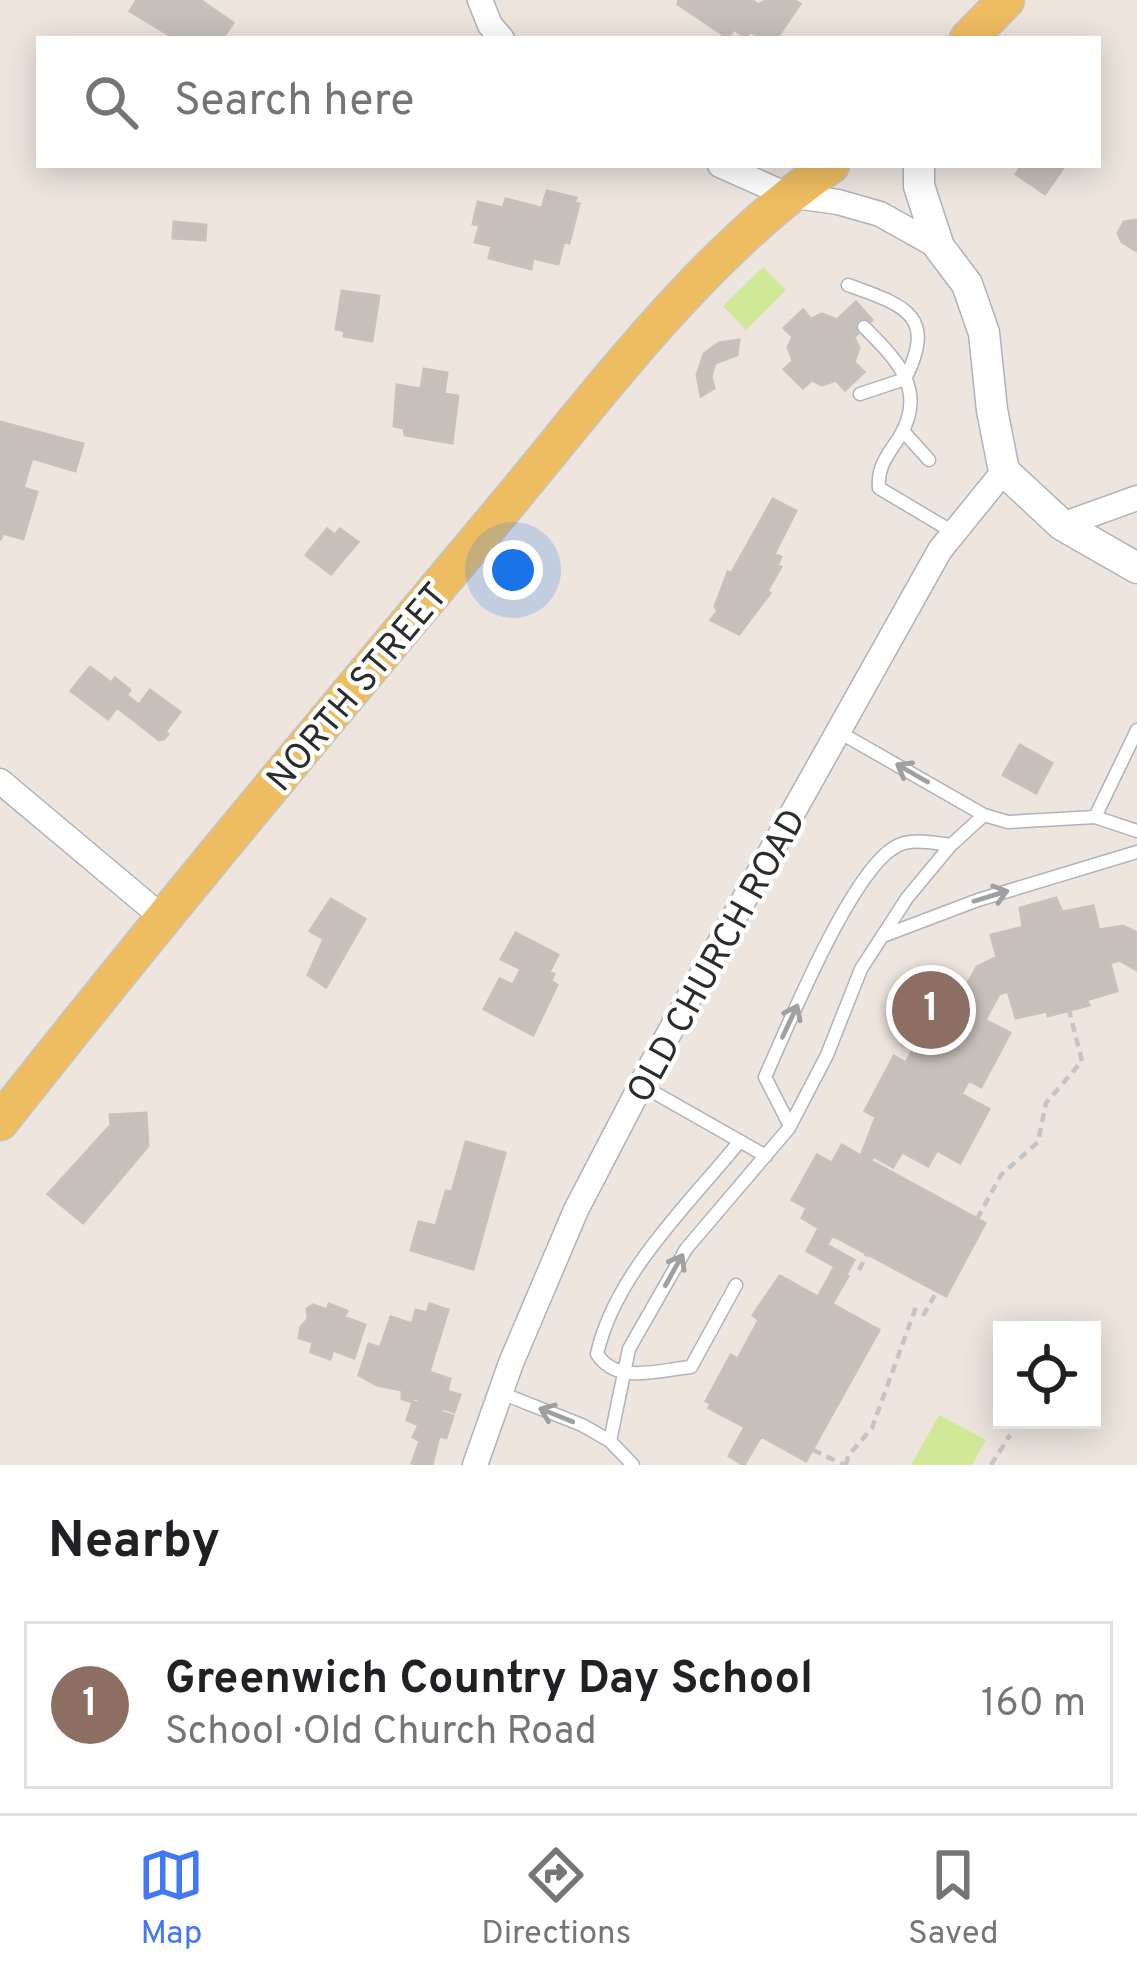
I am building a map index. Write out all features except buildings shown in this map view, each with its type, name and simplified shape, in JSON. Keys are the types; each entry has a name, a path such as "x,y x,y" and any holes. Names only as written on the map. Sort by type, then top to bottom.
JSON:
{"main road":[{"path":"971,36 1006,0"},
{"name":"NORTH STREET","path":"0,1122 162,916 666,315 787,195 827,168"}],"street":[{"path":"480,0 499,36"},
{"path":"727,168 787,195 880,214 940,247"},
{"path":"919,168 919,186 940,247 967,284 984,333 1004,471 1062,525 1137,568"},
{"name":"OLD CHURCH ROAD","path":"475,1465 576,1210 641,1085 940,550 1004,471"},
{"path":"1062,525 1137,498"},
{"path":"0,781 162,916"}],"lane":[{"path":"848,285 904,307 915,318 920,338 905,379 860,394"},
{"path":"864,327 901,363 909,391 903,431 884,457 879,488 954,533"},
{"path":"903,431 929,460"},
{"path":"1095,817 1137,730"},
{"path":"839,732 984,815 1008,822 1095,817 1137,831"},
{"path":"610,1441 629,1349 686,1249 790,1126 827,1055 861,969 951,844 984,815"},
{"path":"790,1126 765,1077 822,950 862,884 894,847 915,842 951,844"},
{"path":"882,936 978,900 1137,852"},
{"path":"641,1085 766,1156"},
{"path":"736,1285 691,1367 623,1374 606,1367 597,1354 602,1331 643,1261 740,1142"},
{"path":"501,1393 582,1425 610,1441 633,1465"}],"path":[{"path":"977,1219 1001,1174 1038,1142 1046,1103 1082,1061 1069,1010"},
{"path":"859,1270 867,1253"},
{"path":"923,1316 937,1291"},
{"path":"813,1450 846,1465 848,1456 872,1429 916,1307"},
{"path":"992,1465 1010,1435"}],"green space":[{"path":"763,267 786,290 746,330 723,306"},
{"path":"939,1415 986,1440 972,1465 911,1465"}],"place":[{"name":"Greenwich Country Day School","path":"931,1010"}]}
